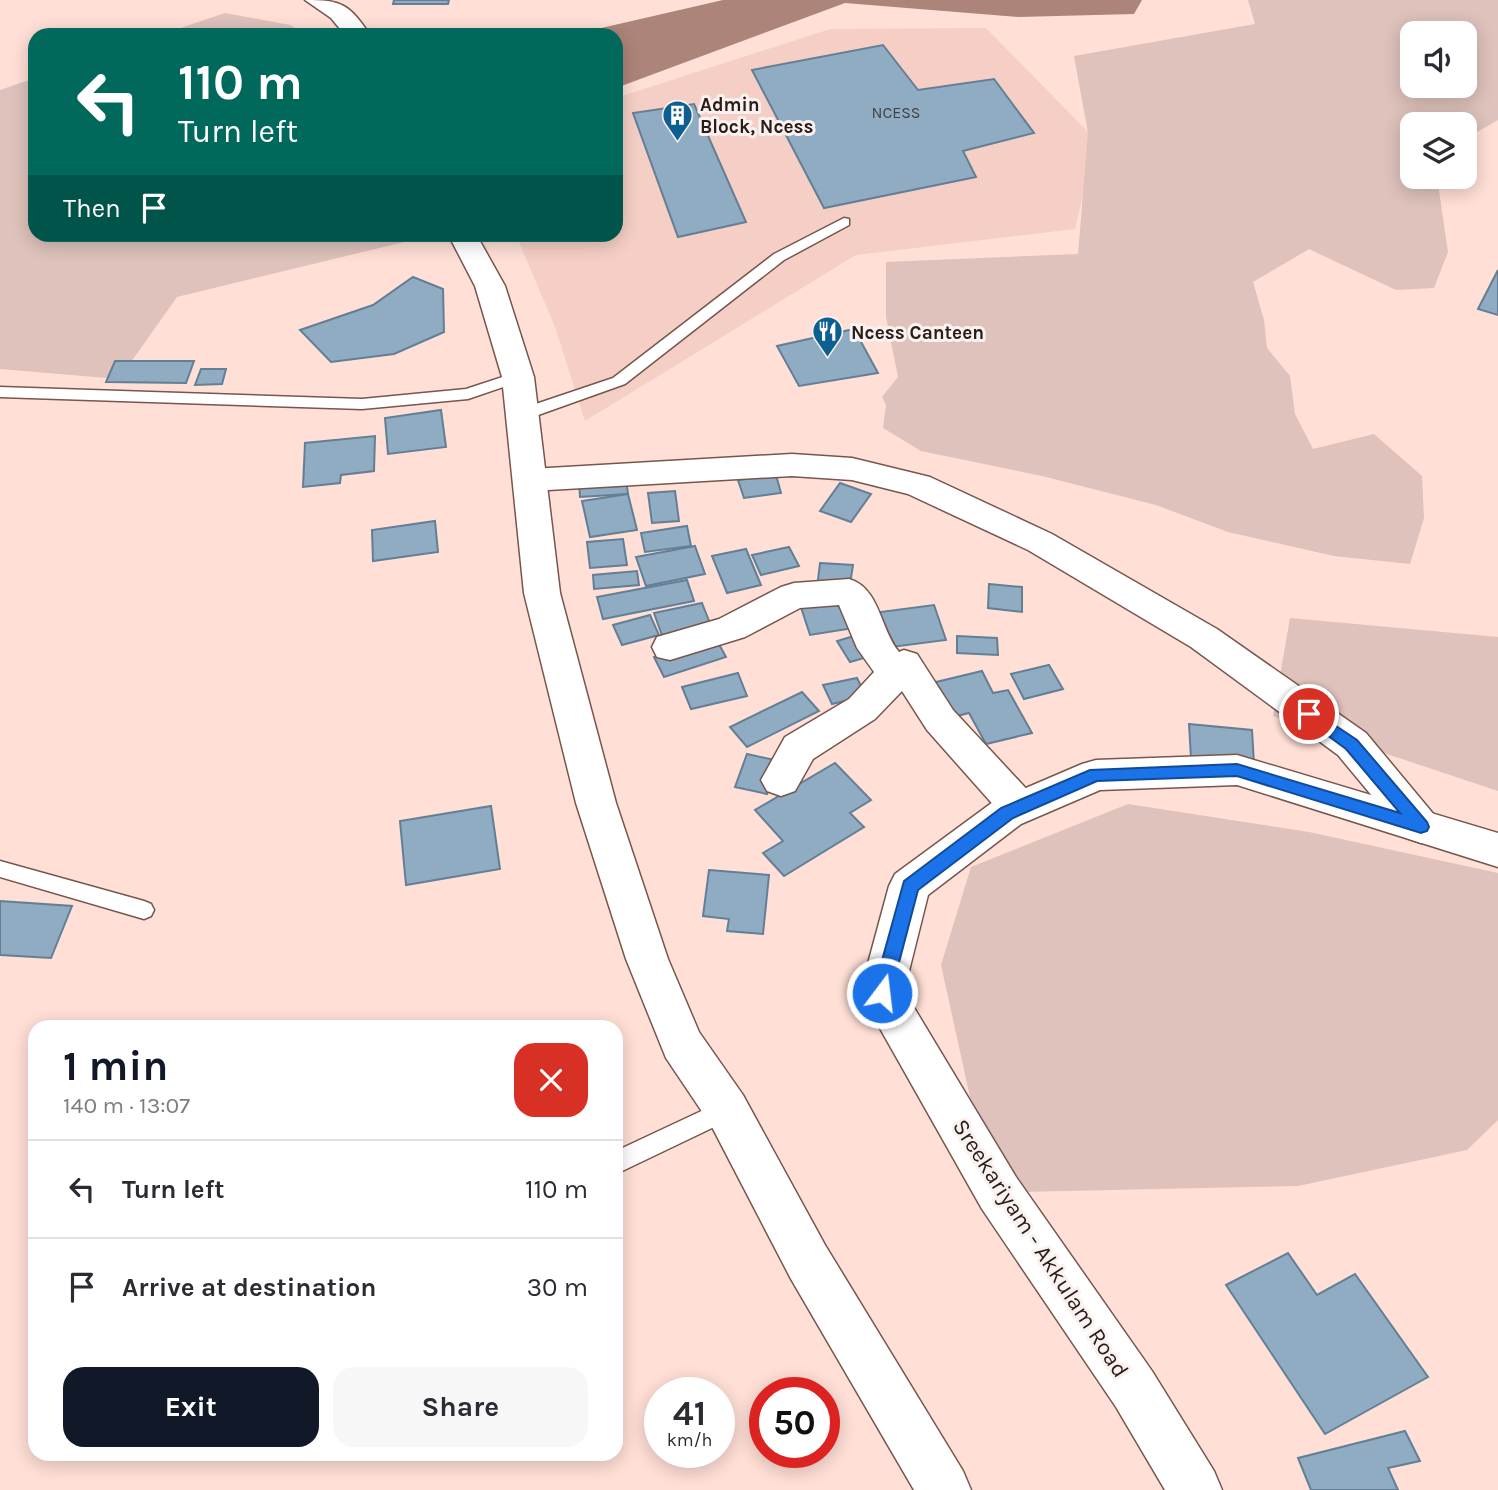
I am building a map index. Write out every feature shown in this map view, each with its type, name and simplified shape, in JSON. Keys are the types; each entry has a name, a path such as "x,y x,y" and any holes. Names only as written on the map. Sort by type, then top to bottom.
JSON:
{"main road":[{"path":"317,0 339,13 352,28"},
{"path":"466,242 489,286 519,396 531,480 542,593 596,803 647,959 682,1044 727,1110 808,1262 944,1490"},
{"path":"531,480 792,465 852,469 918,485 1040,542 1204,638 1352,744 1421,827"},
{"path":"670,647 732,628 794,596 849,592 858,605 874,648 895,673"},
{"path":"781,780 799,748 862,709 904,664 940,720 1019,807"},
{"name":"Sreekariyam - Akkulam Road","path":"1195,1490 1134,1389 999,1193 882,993 910,886 1007,813 1096,775 1237,770 1498,850"}],"lane":[{"path":"0,392 362,404 468,394 519,396 620,380 779,257 844,222"},
{"path":"0,869 144,910"},
{"path":"623,1160 727,1110"}],"shaded area":[{"path":"723,0 1142,0 1134,14 1018,17 845,3 623,85 623,28 601,28"},
{"path":"1248,0 1498,0 1498,120 1477,132 1477,112 1400,112 1400,189 1439,189 1448,252 1434,288 1396,290 1309,249 1253,282 1264,320 1267,348 1290,376 1295,414 1313,449 1374,434 1422,476 1424,518 1410,564 1334,556 1228,532 1156,505 1042,476 921,451 883,428 886,405 882,397 898,377 886,317 886,262 1078,254 1088,133 1074,56 1255,24"},
{"path":"225,13 295,28 181,28"},
{"path":"986,28 1096,140 1075,229 856,255 585,421 555,327 519,242 623,242 623,96 830,29"},
{"path":"28,80 28,242 404,242 177,297 119,379 0,369 0,90"},
{"path":"1290,618 1498,637 1498,791 1273,716"},
{"path":"1128,804 1309,832 1498,873 1498,1120 1467,1150 1298,1186 1019,1192 970,1097 941,965 971,867"}],"building":[{"path":"394,0 449,0 448,4 393,4"},
{"path":"883,45 918,90 994,79 1034,133 963,151 976,177 824,208 752,70"},
{"name":"Admin Block, Ncess","path":"694,104 746,222 678,237 633,113"},
{"path":"1498,270 1498,315 1478,309"},
{"path":"413,277 443,289 444,332 394,354 331,362 300,330 373,305"},
{"name":"Ncess Canteen","path":"854,329 878,373 799,386 777,346"},
{"path":"115,361 194,361 186,383 106,382"},
{"path":"201,369 226,369 222,384 195,385"},
{"path":"441,410 446,447 388,454 385,418"},
{"path":"375,436 374,471 341,475 340,483 303,487 305,443"},
{"path":"776,475 781,493 744,498 738,480"},
{"path":"626,479 628,494 580,497 579,482"},
{"path":"840,483 871,494 851,522 820,511"},
{"path":"675,491 679,521 652,523 648,493"},
{"path":"628,494 637,530 590,537 582,501"},
{"path":"435,521 438,552 373,561 372,530"},
{"path":"687,526 691,546 645,552 641,533"},
{"path":"623,539 627,565 590,568 587,542"},
{"path":"695,546 705,574 646,586 636,557"},
{"path":"789,547 799,566 761,575 752,555"},
{"path":"746,549 761,585 727,593 712,556"},
{"path":"820,563 853,565 849,591 817,588"},
{"path":"637,571 639,585 594,589 593,575"},
{"path":"687,580 694,601 603,619 597,597"},
{"path":"989,584 1022,587 1022,612 988,608"},
{"path":"848,594 860,627 810,635 799,601"},
{"path":"702,603 713,631 664,641 654,613"},
{"path":"934,605 946,640 876,649 865,614"},
{"path":"650,615 659,635 622,645 613,625"},
{"path":"864,633 878,654 850,662 837,641"},
{"path":"957,636 997,638 998,655 957,653"},
{"path":"715,637 726,657 664,677 654,657"},
{"path":"1049,665 1063,689 1024,699 1011,674"},
{"path":"982,671 993,693 1008,690 1032,733 986,744 969,713 949,718 932,683"},
{"path":"738,673 747,696 691,709 682,687"},
{"path":"857,678 866,696 832,704 823,685"},
{"path":"802,692 819,711 747,747 730,727"},
{"path":"1189,724 1252,730 1254,764 1191,758"},
{"path":"747,754 779,761 767,794 735,787"},
{"path":"835,763 871,800 850,813 864,827 784,876 763,853 783,841 755,810"},
{"path":"491,806 500,869 406,885 400,821"},
{"path":"709,870 769,875 763,934 727,931 729,919 703,916"},
{"path":"0,901 72,906 51,958 0,955"},
{"path":"1288,1253 1317,1295 1355,1274 1428,1377 1325,1434 1226,1285"},
{"path":"1405,1431 1420,1461 1388,1468 1398,1490 1311,1490 1298,1458"}],"place":[{"name":"Admin Block, Ncess","path":"677,142"},
{"name":"Ncess Canteen","path":"828,359"}],"route":[{"path":"882,993 910,886 1007,813 1096,775 1237,770 1421,827 1352,744 1309,714"}]}
